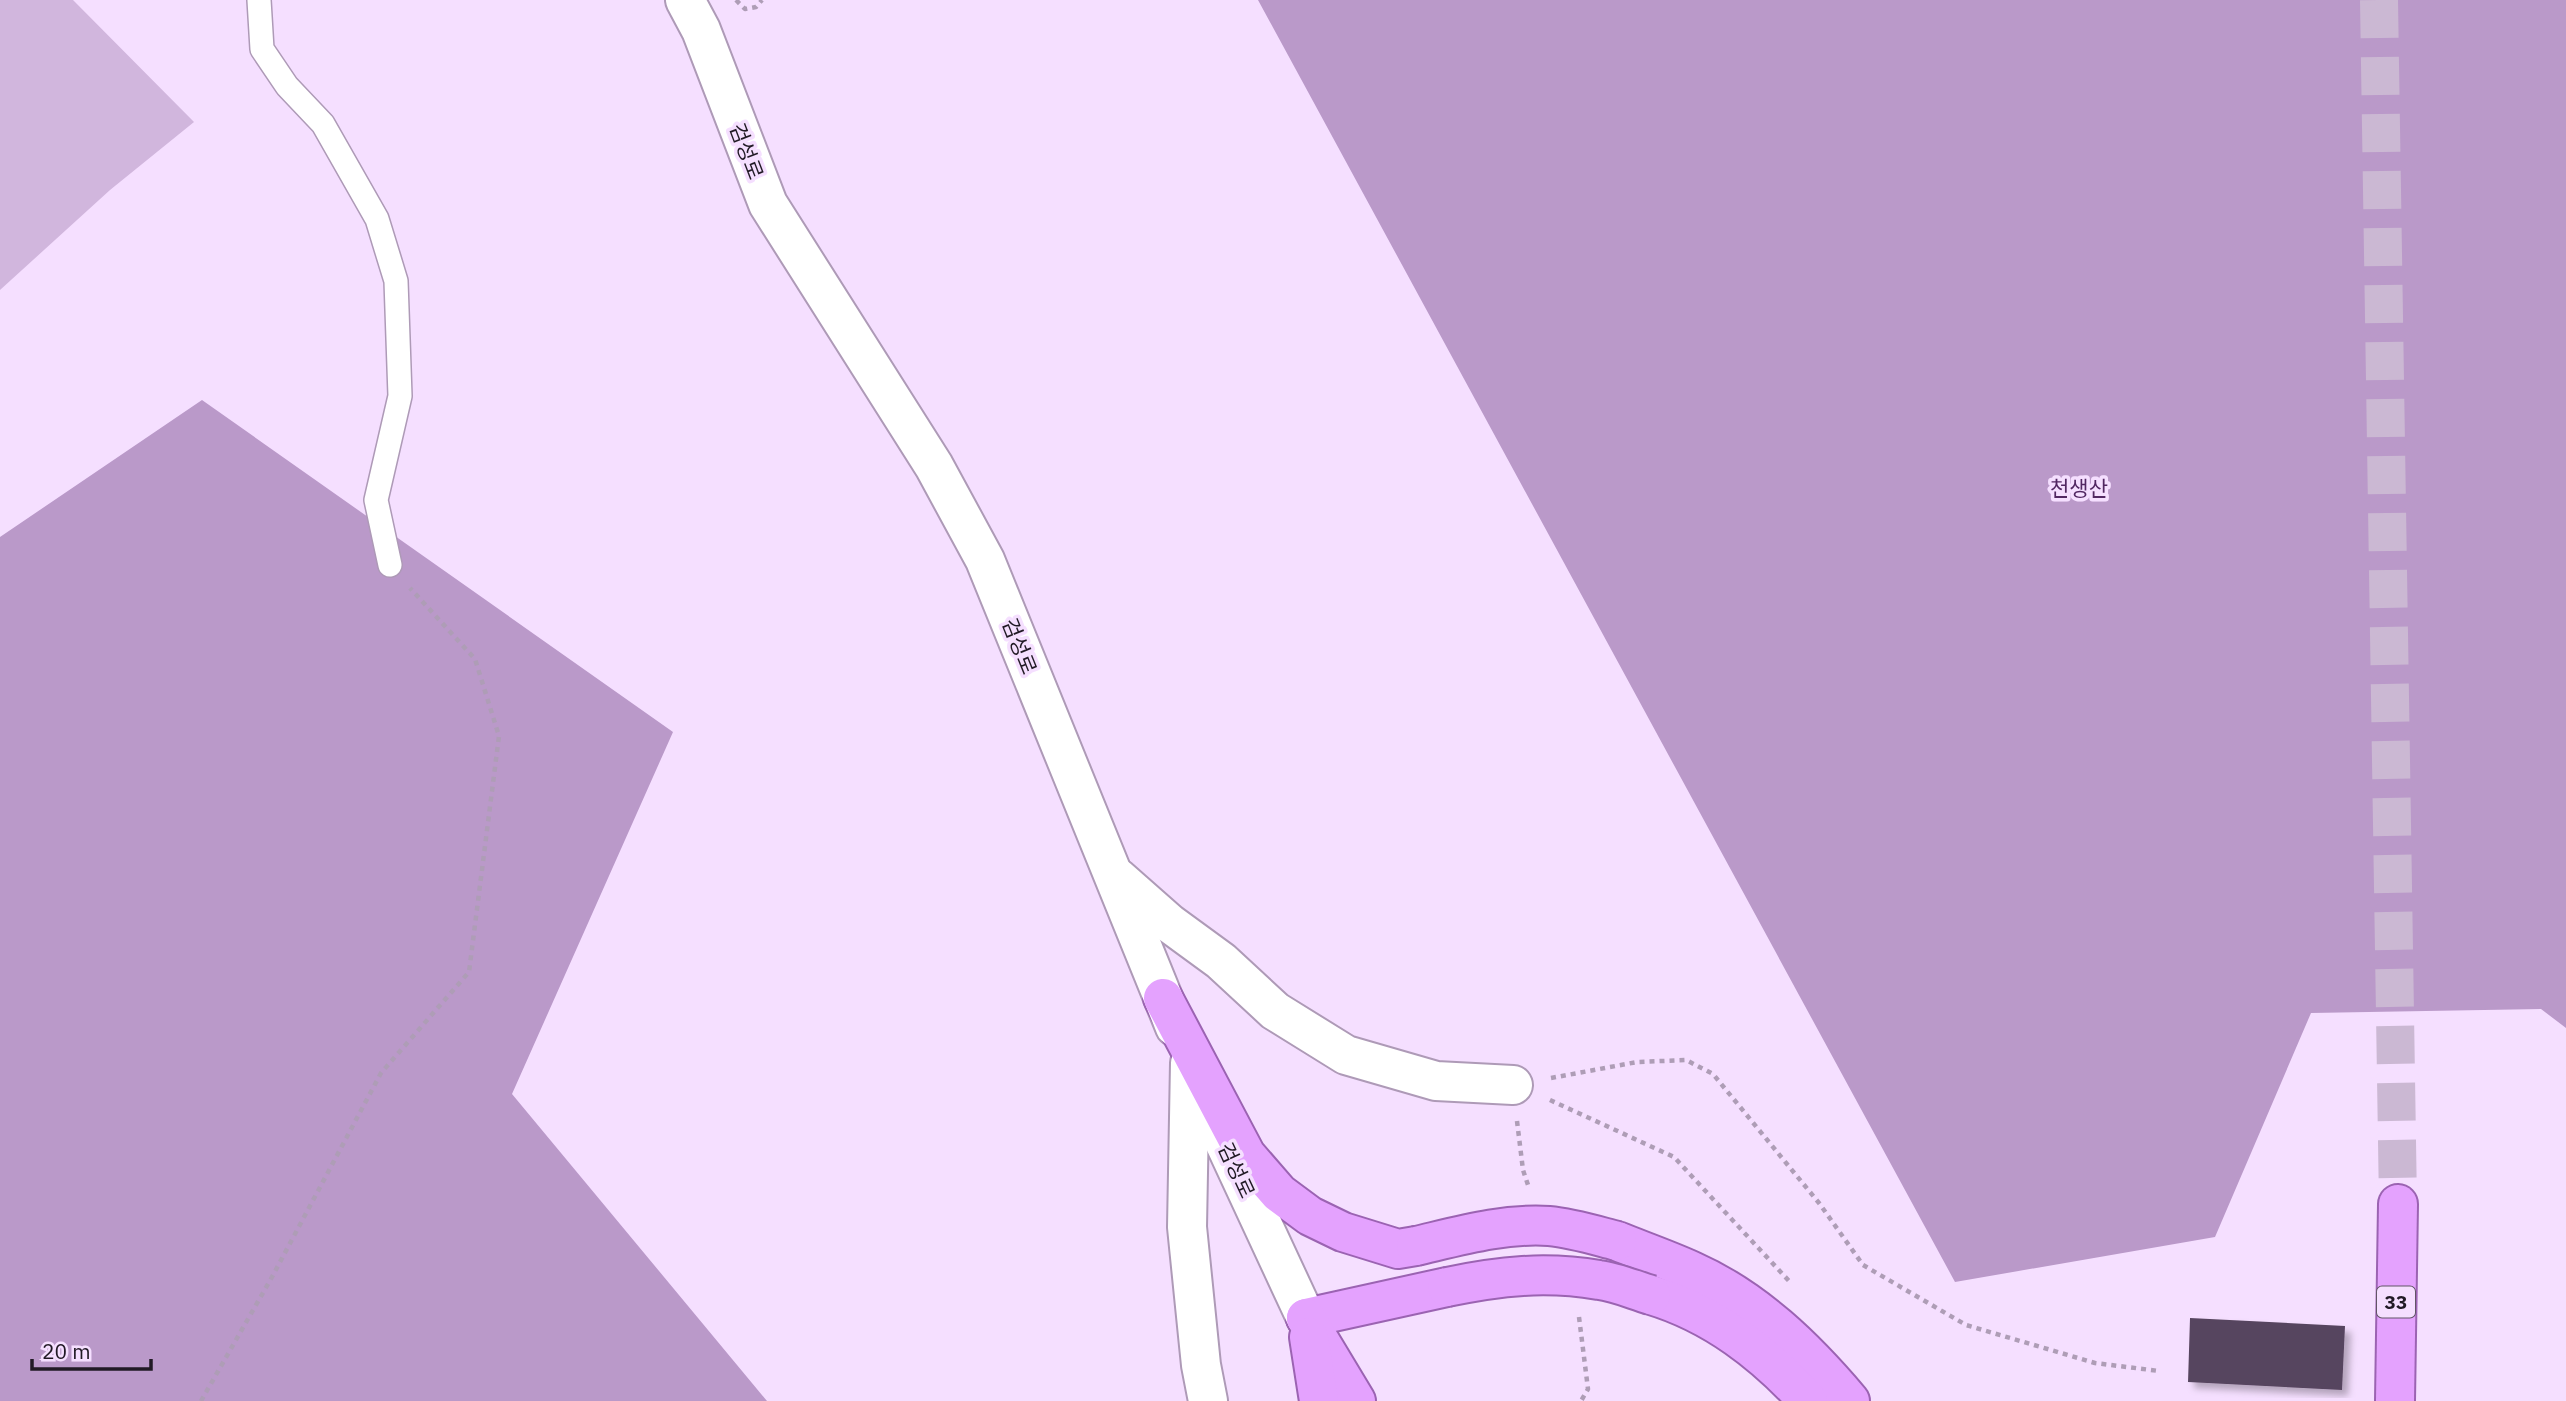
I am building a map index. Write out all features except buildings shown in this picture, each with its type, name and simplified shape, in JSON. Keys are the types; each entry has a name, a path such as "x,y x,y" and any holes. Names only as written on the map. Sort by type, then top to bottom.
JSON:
{"highway":[{"path":"1163,998 1246,1155 1279,1193 1310,1216 1343,1232 1398,1249 1504,1228 1547,1226 1578,1230 1617,1241 1694,1272 1739,1297 1796,1344 1850,1401"},
{"name":"33","path":"2395,1401 2398,1204"},
{"path":"1306,1318 1494,1277 1549,1275 1601,1280 1681,1304 1738,1337 1770,1362 1808,1401"},
{"path":"1306,1318 1319,1401"},
{"path":"1306,1318 1356,1401"}],"street":[{"name":"검성로","path":"685,0 701,30 768,204 934,466 985,560 1190,1063 1306,1318"},
{"path":"1111,872 1169,923 1221,961 1275,1011 1346,1055 1436,1081 1513,1085"},
{"path":"1190,1063 1187,1227 1201,1365 1208,1401"}],"lane":[{"path":"260,0 262,49 286,86 323,124 330,136 377,219 396,281 400,396 376,500 390,565"}],"path":[{"path":"736,0 746,9 756,7 762,0"},
{"path":"201,1401 272,1277 381,1073 469,972 499,736 475,659 390,565"},
{"path":"1513,1085 1637,1062 1686,1060 1713,1074 1819,1203 1863,1265 1966,1325 2095,1363 2160,1371"},
{"path":"1513,1085 1523,1170 1531,1195"},
{"path":"1513,1085 1674,1157 1795,1287"},
{"path":"1578,1312 1588,1389 1581,1401"}],"shaded area":[{"path":"0,0 73,0 194,122 110,190 0,290"}],"green space":[{"name":"천생산","path":"1258,0 2566,0 2566,1028 2541,1009 2311,1013 2215,1237 1955,1282"},
{"path":"202,400 673,732 512,1094 767,1401 0,1401 0,537"}],"tunnel":[{"path":"2379,0 2398,1204"}]}
